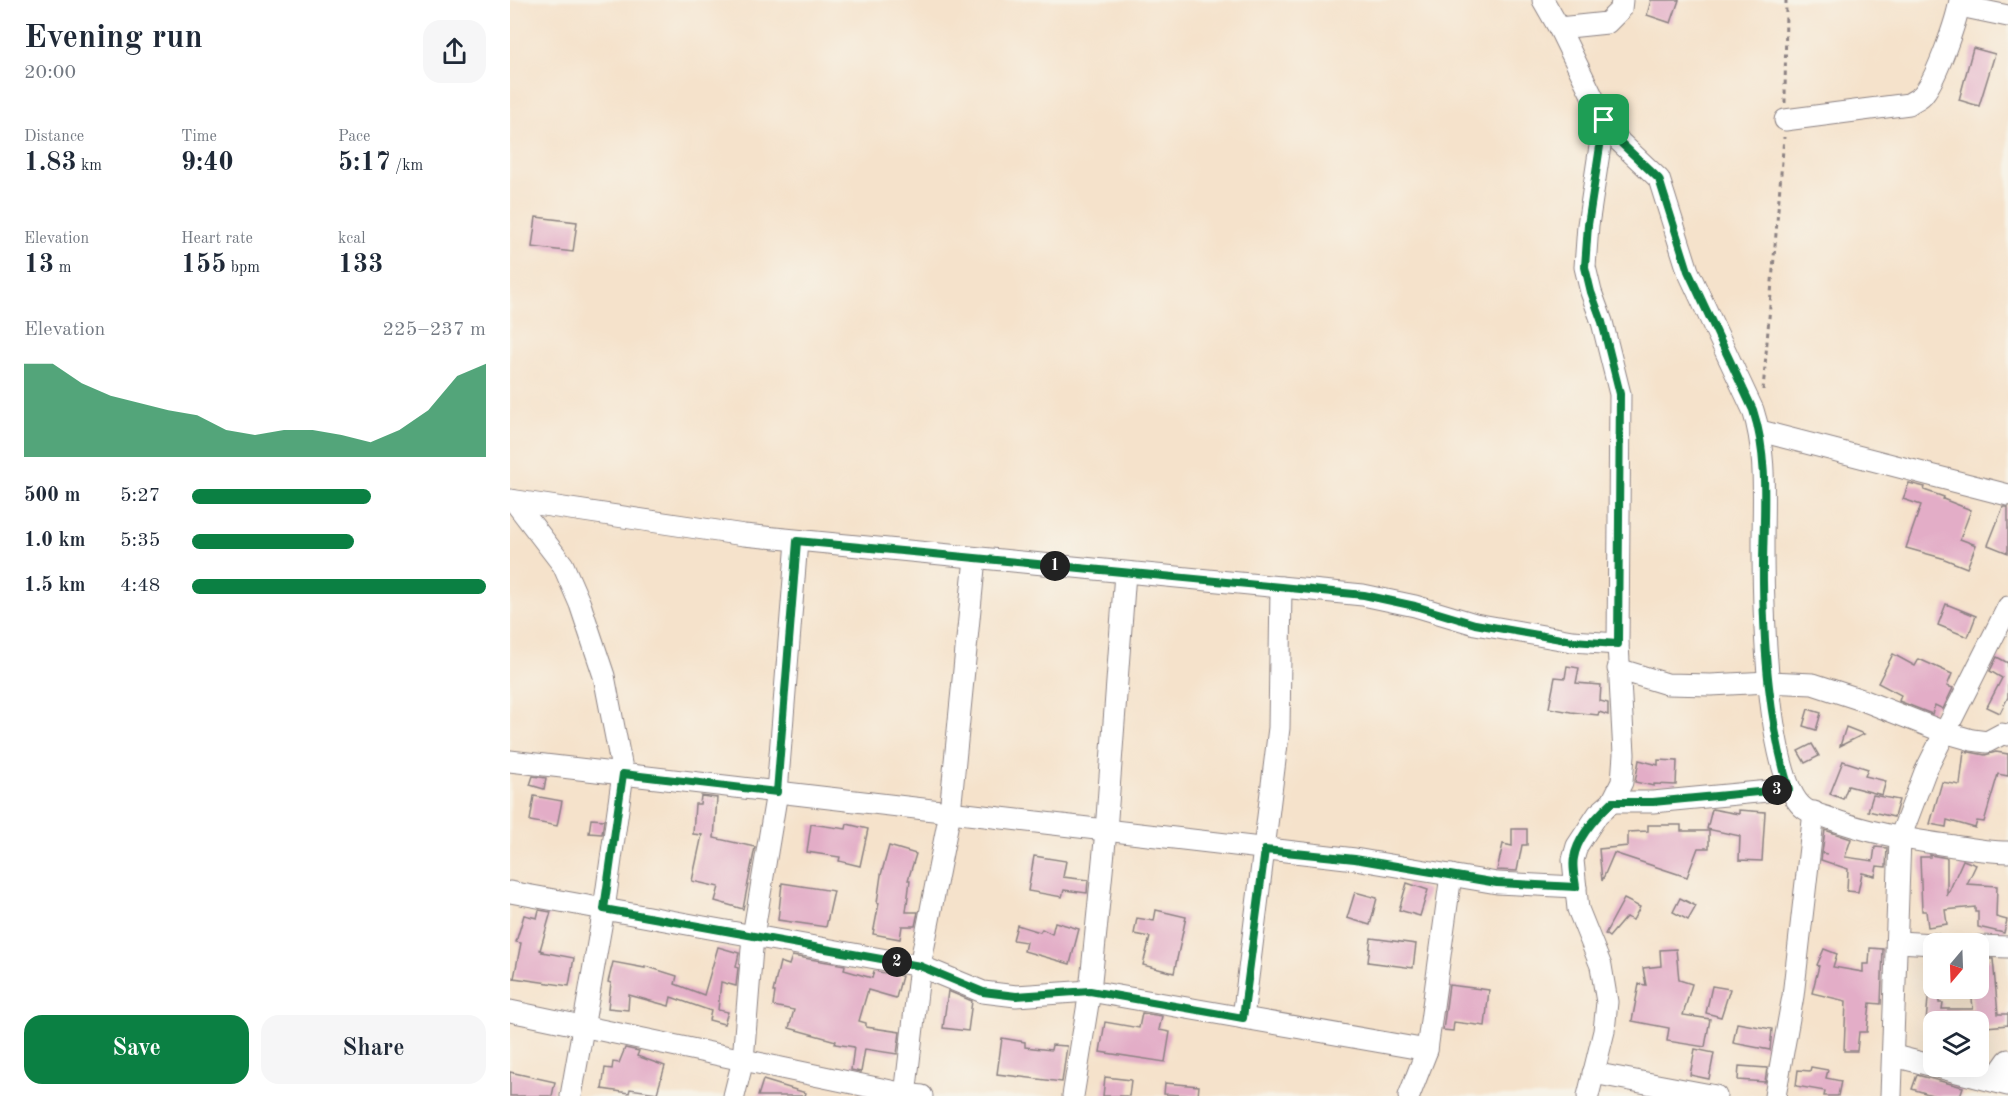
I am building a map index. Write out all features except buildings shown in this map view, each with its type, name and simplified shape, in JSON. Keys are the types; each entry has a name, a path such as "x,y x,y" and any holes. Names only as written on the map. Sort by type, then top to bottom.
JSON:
{"street":[{"path":"1543,0 1604,120 1620,142 1659,179 1688,271 1753,410 1760,431 1764,472 1763,582 1768,682 1781,761 1789,789 1804,808 1844,824 1900,838 2008,852"},
{"path":"1559,28 1608,23 1620,9 1622,0"},
{"path":"1785,120 1909,104 1923,95 1930,84 1944,52 1960,3 2008,16"},
{"path":"1588,1096 1604,1031 1607,1002 1601,966 1578,909 1573,860 1577,846 1598,814 1612,802 1622,782 1624,754 1618,669 1620,394 1585,267 1588,225 1604,120"},
{"path":"1760,431 2008,495"},
{"path":"512,500 797,541 1364,595 1415,606 1475,624 1572,641 1618,644"},
{"path":"512,500 563,565 580,604 604,676 623,774 604,909 571,1096"},
{"path":"734,1096 743,1060 753,936 777,792 797,541"},
{"path":"510,1011 911,1095 920,966 950,812 975,558"},
{"path":"1073,1096 1090,991 1106,831 1125,573"},
{"path":"1243,1018 1279,728 1281,587"},
{"path":"1891,1096 1900,838 1924,772 2008,607"},
{"path":"1618,669 1667,684 1711,685 1768,682 1813,684 1866,701 1944,732 1987,742 2002,734 2008,735"},
{"path":"510,761 1355,859 1497,883 1576,887"},
{"path":"1612,802 1653,802 1789,789"},
{"path":"1775,1096 1793,996 1814,812"},
{"path":"1409,1096 1427,1050 1451,875"},
{"path":"510,892 920,966 983,992 1016,996 1090,991 1427,1050"},
{"path":"1898,942 1923,943"},
{"path":"1989,946 2008,947"},
{"path":"1894,1056 1923,1063"},
{"path":"1977,1077 2000,1083 2008,1059"},
{"path":"1593,1073 1716,1096"}],"path":[{"path":"1763,397 1785,120 1786,0"}],"route":[{"path":"1604,120 1620,142 1659,179 1688,271 1753,410 1760,431 1764,472 1763,582 1768,682 1781,761 1789,789 1653,802 1612,802 1598,814 1577,846 1573,860 1576,887 1497,883 1355,859 1265,850 1243,1018 1090,991 1016,996 983,992 920,966 604,909 623,774 777,792 797,541 1364,595 1415,606 1475,624 1572,641 1618,644 1620,394 1585,267 1588,225 1604,120"}]}
